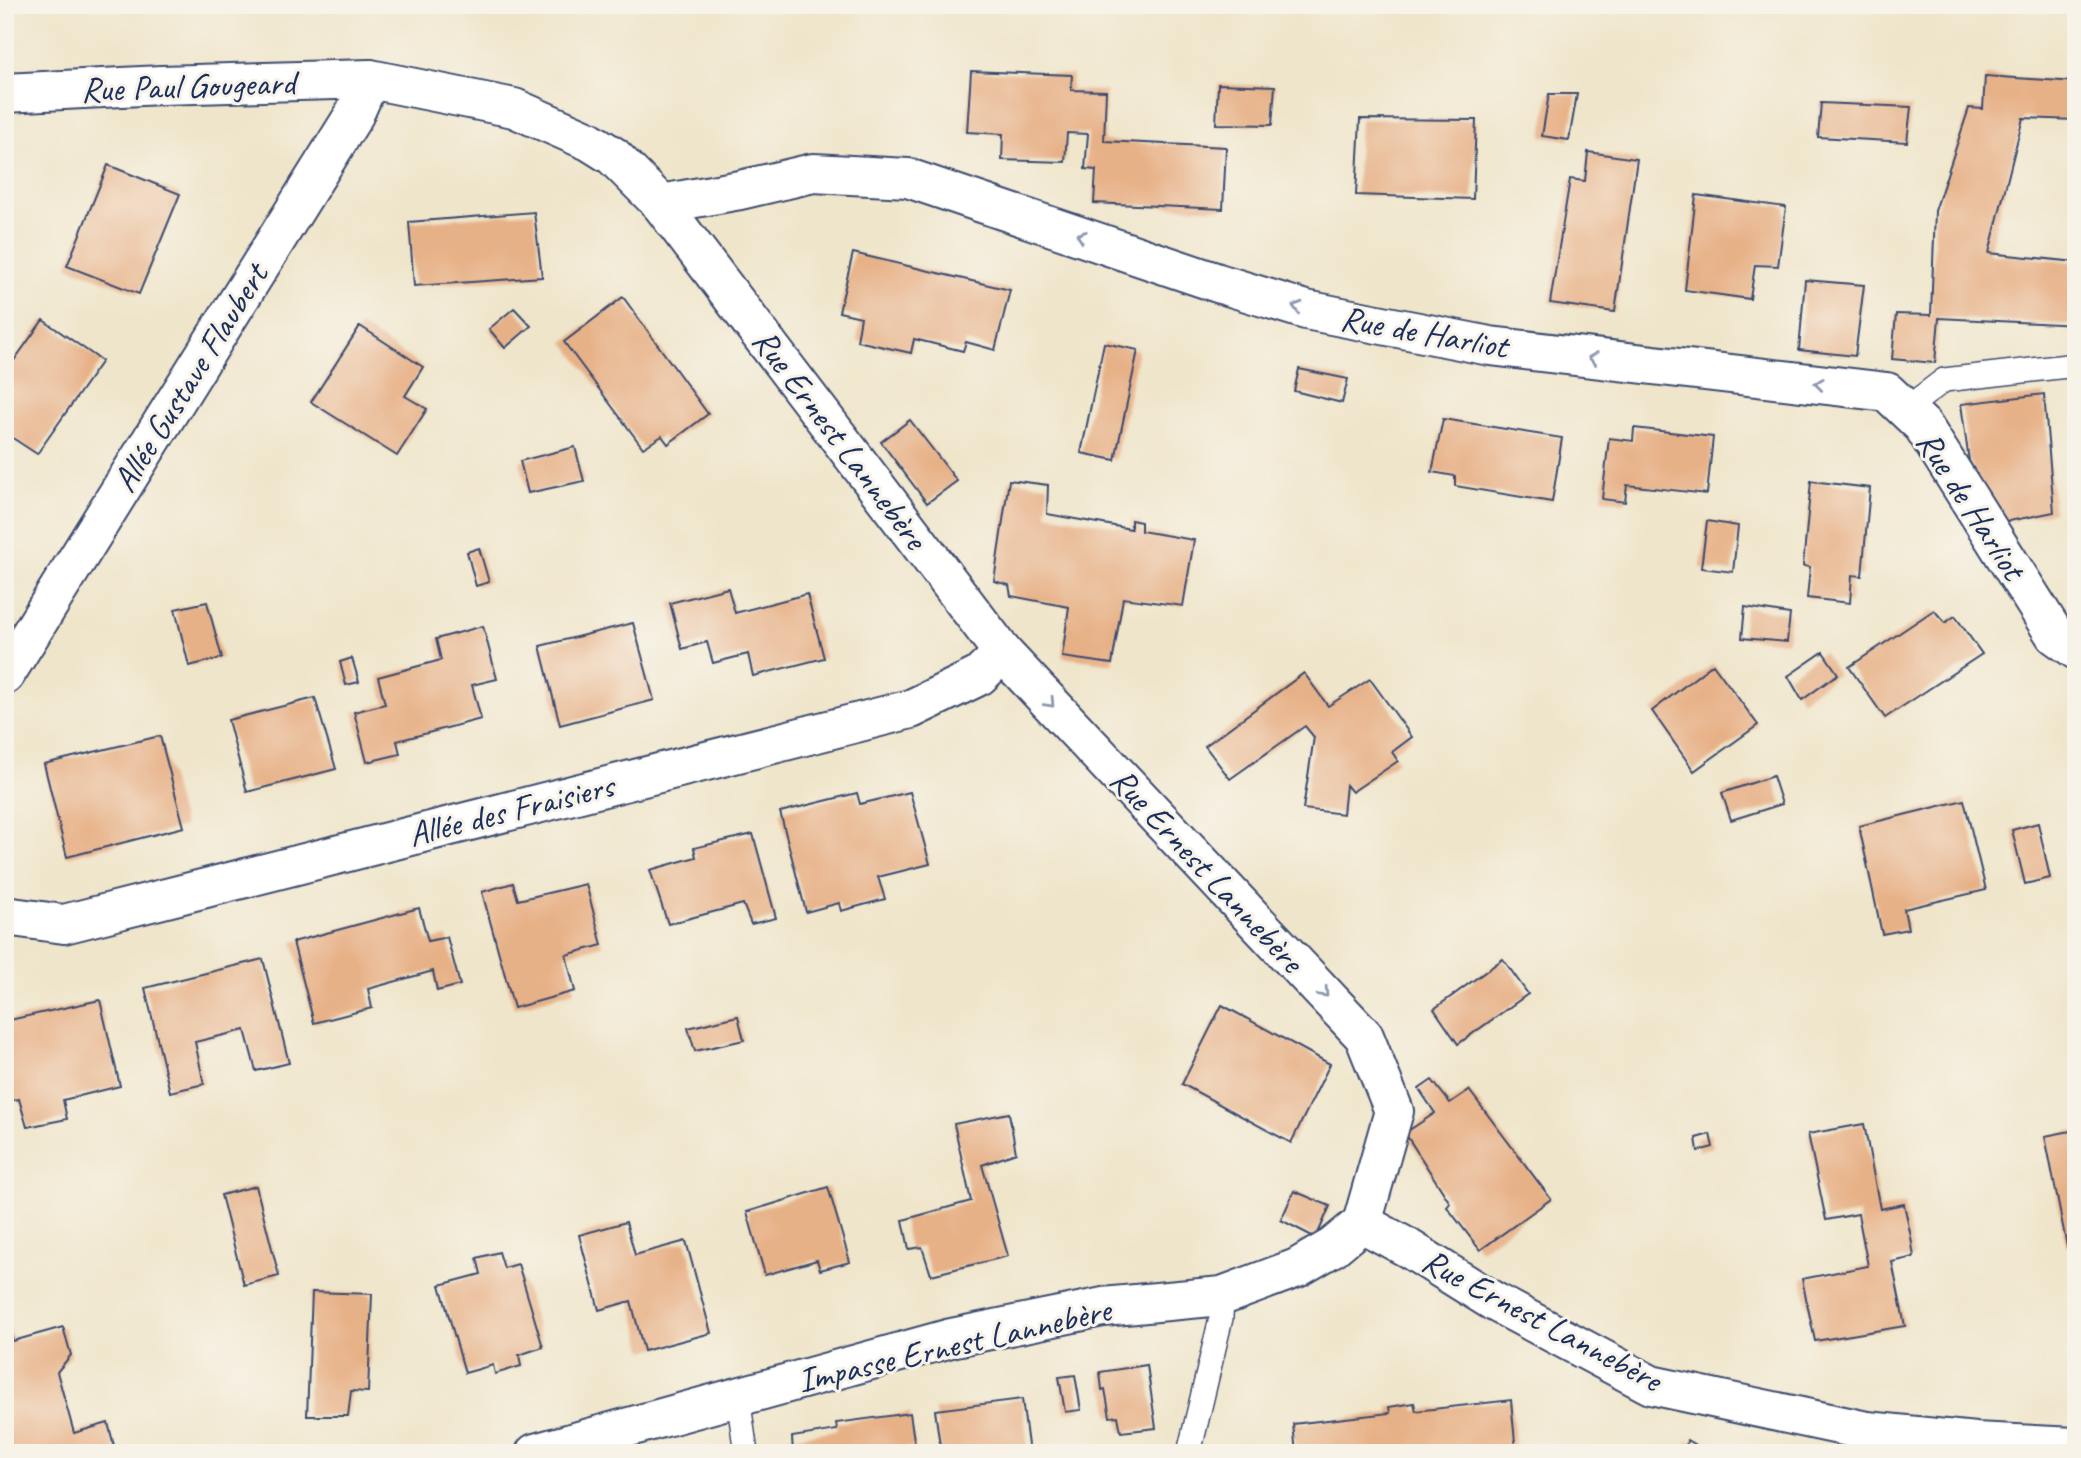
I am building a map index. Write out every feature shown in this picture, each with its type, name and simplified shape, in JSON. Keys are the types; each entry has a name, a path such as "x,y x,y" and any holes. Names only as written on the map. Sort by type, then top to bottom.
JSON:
{"street":[{"name":"Rue Paul Gougeard","path":"5,93 370,79"},
{"name":"Rue Ernest Lannebère","path":"370,79 514,108 589,141 613,156 661,204 1003,653 1364,1036 1394,1111 1362,1223 1493,1301 1651,1385 1867,1431 1975,1442 2076,1447"},
{"name":"Allée Gustave Flaubert","path":"5,676 354,115 370,79"},
{"name":"Rue de Harliot","path":"661,204 813,173 908,178 1306,310 1490,346 1896,400 1923,426 2055,635 2076,650"},
{"name":"Allée des Fraisiers","path":"5,916 64,924 911,709 978,676 1003,653"},
{"name":"Impasse Ernest Lannebère","path":"535,1453 951,1338 1103,1307 1222,1296 1297,1268 1333,1247 1362,1223"}],"lane":[{"path":"1896,400 1944,380 2076,365"},
{"path":"1189,1453 1221,1318 1222,1296"},
{"path":"738,1397 746,1453"}],"building":[{"path":"971,71 1072,75 1071,90 1106,91 1104,141 1226,147 1223,209 1094,203 1096,170 1085,169 1088,134 1067,133 1065,162 1002,160 1003,134 967,132"},
{"path":"1985,76 2076,82 2076,120 2023,118 1989,253 2076,262 2076,325 1939,318 1935,363 1892,359 1896,314 1931,315 1935,211 1969,108 1983,109"},
{"path":"1218,84 1275,86 1272,125 1216,124"},
{"path":"1549,94 1577,94 1569,140 1542,136"},
{"path":"1821,103 1911,107 1907,142 1818,137"},
{"path":"1360,119 1476,120 1473,199 1356,195"},
{"path":"1588,152 1637,159 1615,312 1550,303 1570,179 1585,181"},
{"path":"108,165 180,194 139,294 67,266"},
{"path":"1696,195 1786,207 1778,266 1755,265 1750,299 1685,290"},
{"path":"534,212 542,277 414,286 409,222"},
{"path":"853,253 1010,290 995,350 966,342 963,351 914,339 911,353 857,341 861,317 839,312"},
{"path":"1805,280 1864,285 1855,356 1799,350"},
{"path":"623,297 708,414 668,444 662,436 643,448 564,342"},
{"path":"514,308 531,326 505,348 489,329"},
{"path":"43,320 102,361 37,454 5,433 5,373"},
{"path":"360,326 423,367 405,396 427,409 397,456 311,402"},
{"path":"1104,343 1138,350 1115,460 1081,453"},
{"path":"1299,369 1348,379 1342,403 1294,391"},
{"path":"2044,394 2054,512 2004,522 1969,461 1961,404"},
{"path":"1443,419 1562,438 1552,502 1455,486 1455,476 1432,472"},
{"path":"910,420 957,481 927,503 881,442"},
{"path":"1634,428 1713,437 1707,494 1627,485 1625,502 1602,499 1609,438 1633,441"},
{"path":"575,447 584,481 528,493 520,461"},
{"path":"1009,480 1048,485 1047,514 1131,529 1131,520 1141,522 1141,531 1194,540 1183,606 1123,598 1112,664 1062,657 1069,607 1011,596 1009,585 994,581"},
{"path":"1811,481 1870,488 1862,576 1852,575 1850,603 1807,598 1810,567 1803,566"},
{"path":"1707,521 1738,526 1733,572 1701,568"},
{"path":"479,548 489,582 476,586 467,552"},
{"path":"728,588 735,613 807,594 824,658 753,676 748,654 713,663 707,642 682,649 670,603"},
{"path":"207,602 222,658 189,666 175,609"},
{"path":"1745,607 1790,614 1787,642 1742,638"},
{"path":"1934,610 1945,623 1955,616 1982,654 1885,718 1849,667"},
{"path":"633,623 654,700 560,725 540,646"},
{"path":"483,626 497,679 472,685 481,719 397,741 400,754 367,762 354,712 385,704 378,677 441,660 436,639"},
{"path":"1823,652 1838,674 1802,700 1788,676"},
{"path":"352,658 359,682 346,685 340,662"},
{"path":"1713,664 1758,725 1694,771 1652,711"},
{"path":"1304,673 1328,706 1370,679 1412,737 1392,752 1398,761 1352,792 1346,785 1343,814 1303,809 1314,737 1305,726 1230,779 1205,746"},
{"path":"315,698 336,769 247,792 228,720"},
{"path":"160,736 184,827 67,857 44,764"},
{"path":"1773,776 1782,804 1731,820 1722,793"},
{"path":"910,792 930,864 878,877 885,899 841,911 839,903 806,912 780,812 857,793 860,804"},
{"path":"1964,800 1986,890 1904,909 1908,929 1882,934 1859,826"},
{"path":"2038,823 2050,878 2025,884 2012,830"},
{"path":"753,834 776,918 751,924 743,904 668,924 650,870 696,857 694,848"},
{"path":"513,883 518,900 586,884 602,945 566,955 575,991 514,1008 482,892"},
{"path":"419,908 428,941 447,937 460,985 437,991 433,971 368,989 372,1008 314,1023 293,942"},
{"path":"263,959 289,1063 256,1071 245,1030 195,1042 204,1084 170,1092 145,988"},
{"path":"1503,959 1528,994 1458,1044 1434,1009"},
{"path":"100,1000 120,1086 63,1100 67,1119 27,1127 19,1099 5,1102 5,1021"},
{"path":"1222,1005 1330,1064 1291,1143 1182,1084"},
{"path":"738,1016 744,1040 695,1051 688,1028"},
{"path":"1432,1080 1450,1103 1469,1090 1551,1199 1480,1250 1447,1207 1450,1203 1405,1133 1435,1113 1419,1089"},
{"path":"1009,1113 1016,1153 982,1165 1008,1256 931,1275 922,1247 909,1249 903,1220 971,1201 954,1124"},
{"path":"1864,1124 1880,1209 1904,1204 1911,1237 1914,1257 1892,1262 1905,1326 1815,1341 1802,1279 1868,1266 1858,1214 1826,1220 1808,1134"},
{"path":"2076,1130 2076,1246 2067,1247 2045,1136"},
{"path":"1710,1134 1713,1147 1698,1151 1696,1138"},
{"path":"256,1186 279,1276 244,1285 221,1195"},
{"path":"828,1187 850,1262 820,1270 817,1260 765,1275 747,1212"},
{"path":"1294,1191 1330,1206 1316,1238 1281,1220"},
{"path":"626,1222 635,1255 686,1241 711,1333 644,1351 631,1301 599,1310 579,1235"},
{"path":"499,1252 504,1268 518,1264 543,1347 519,1355 521,1366 495,1374 493,1365 465,1373 440,1285 481,1274 477,1258"},
{"path":"312,1292 372,1294 368,1392 351,1391 348,1416 307,1416"},
{"path":"5,1314 13,1341 63,1327 71,1355 57,1372 74,1433 108,1423 116,1453 6,1453"},
{"path":"1147,1365 1156,1428 1121,1432 1118,1416 1110,1417 1100,1372"},
{"path":"1075,1375 1081,1410 1065,1412 1059,1377"},
{"path":"1022,1399 1029,1453 941,1453 935,1410"},
{"path":"1511,1400 1516,1453 1296,1453 1293,1424 1390,1413 1389,1407 1414,1403 1416,1411"},
{"path":"910,1413 915,1447 905,1449 906,1453 793,1453 792,1437 837,1430 836,1423"},
{"path":"1687,1440 1709,1453 1685,1453"}]}
